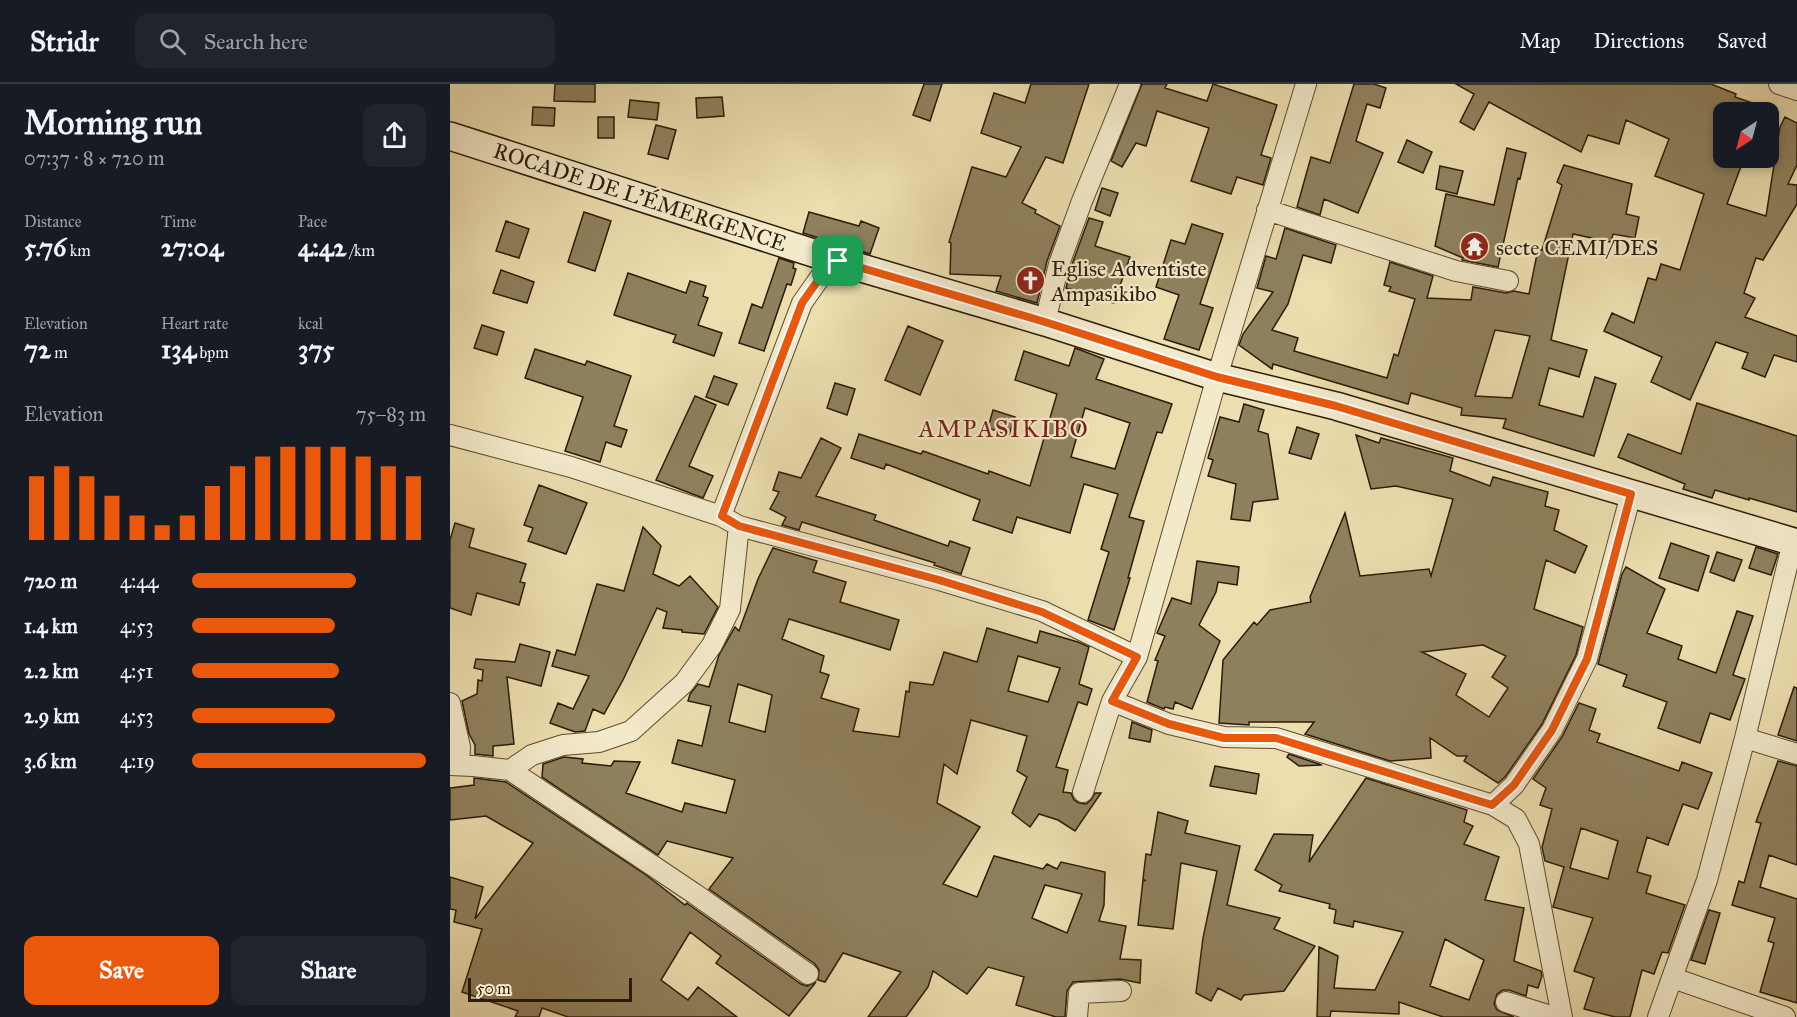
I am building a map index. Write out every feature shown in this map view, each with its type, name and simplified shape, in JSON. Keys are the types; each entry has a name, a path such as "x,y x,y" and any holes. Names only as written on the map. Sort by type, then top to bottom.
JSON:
{"street":[{"path":"1045,322 1059,264 1130,84"},
{"path":"1083,792 1112,701 1137,657 1217,377 1306,84"},
{"path":"1779,84 1797,90"},
{"name":"ROCADE DE L'ÉMERGENCE","path":"450,136 838,261 1045,322 1217,377 1336,406 1795,542"},
{"path":"1267,210 1456,271 1508,281"},
{"path":"722,516 802,303 821,276 838,261"},
{"path":"450,435 571,467 722,516 739,526 939,580 1042,612 1137,657"},
{"path":"1492,805 1514,785 1552,730 1587,659 1631,494"},
{"path":"510,770 532,755 563,745 599,742 631,731 684,683 712,645 730,609 739,526"},
{"path":"1658,1017 1707,880 1795,542"},
{"path":"1112,701 1169,724 1224,738 1276,738 1492,805 1516,819 1529,844 1562,1017"},
{"path":"450,704 460,747 454,765 510,770 695,894 808,974"},
{"path":"1744,738 1797,754"},
{"path":"1672,978 1785,1017"},
{"path":"1077,1017 1080,993 1121,991"},
{"path":"1506,1002 1554,1017"}],"building":[{"path":"555,84 595,84 595,102 554,101"},
{"path":"924,84 942,84 930,121 913,115"},
{"path":"1031,84 1089,84 1063,163 1046,157 1022,203 1036,210 1035,213 1060,226 1047,261 1037,303 996,291 1001,276 950,274 951,243 949,242 972,167 1006,177 1021,147 981,133 994,93 1025,103"},
{"path":"1142,84 1167,84 1165,88 1207,101 1213,84 1277,105 1261,155 1271,158 1263,185 1237,177 1231,194 1191,181 1209,128 1157,111 1146,146 1136,143 1122,167 1111,161"},
{"path":"1354,84 1374,84 1386,88 1380,108 1367,104 1356,141 1383,153 1358,213 1324,199 1320,215 1297,207 1311,157 1330,163"},
{"path":"1456,84 1711,84 1736,94 1735,97 1750,102 1713,102 1713,168 1740,168 1727,204 1766,216 1774,168 1779,168 1780,127 1785,117 1797,123 1797,165 1788,184 1797,185 1797,204 1763,260 1756,258 1744,293 1755,298 1745,317 1797,336 1797,362 1774,355 1765,377 1742,368 1748,353 1716,342 1690,400 1651,382 1662,357 1604,331 1612,313 1634,323 1648,278 1656,280 1661,264 1680,270 1704,194 1655,176 1669,139 1626,120 1619,144 1588,135 1581,152 1489,102 1474,130 1460,122 1474,94"},
{"path":"722,97 724,116 697,118 696,98"},
{"path":"630,100 659,103 657,120 628,117"},
{"path":"533,107 555,108 554,126 532,125"},
{"path":"598,117 614,117 614,138 598,138"},
{"path":"656,125 676,130 668,159 648,154"},
{"path":"1407,140 1432,152 1423,173 1398,162"},
{"path":"1507,148 1526,153 1520,179 1518,178 1498,267 1462,260 1463,258 1435,246 1446,194 1494,205"},
{"path":"1564,165 1632,184 1626,214 1639,217 1635,238 1613,234 1611,242 1573,234 1551,340 1587,350 1579,377 1549,368 1539,405 1583,417 1595,377 1616,384 1594,456 1503,428 1506,419 1461,415 1462,408 1411,393 1408,404 1273,364 1272,369 1239,345 1243,334 1273,292 1257,288 1266,256 1276,259 1285,228 1336,245 1331,263 1303,255 1288,304 1272,330 1298,338 1294,351 1387,378 1394,354 1398,356 1415,299 1389,291 1391,287 1384,285 1390,262 1433,276 1427,298 1471,300 1473,287 1506,293 1514,291 1529,294 1538,249 1542,250 1562,185 1557,182","holes":["1495,330 1530,336 1512,398 1475,396"]},
{"path":"1440,166 1463,171 1457,194 1436,189"},
{"path":"1102,188 1118,193 1110,216 1095,210"},
{"path":"584,212 611,221 595,271 568,262"},
{"path":"809,212 859,226 861,221 879,228 870,254 803,233"},
{"path":"1089,218 1103,222 1095,246 1130,257 1114,303 1066,288 1071,267"},
{"path":"506,221 529,229 519,258 496,251"},
{"path":"1192,224 1223,234 1200,304 1213,308 1199,350 1164,339 1179,295 1156,287 1171,240 1185,244"},
{"path":"779,258 794,263 793,268 796,269 791,285 787,284 764,351 739,343 752,304 762,308"},
{"path":"501,270 534,282 527,303 493,293"},
{"path":"628,273 686,293 690,281 706,286 703,296 708,298 698,325 722,333 714,356 673,342 676,335 614,315"},
{"path":"482,325 504,332 497,355 474,348"},
{"path":"908,326 943,341 920,395 885,380"},
{"path":"1075,348 1104,359 1096,379 1172,404 1162,433 1157,432 1129,517 1144,521 1114,630 1088,620 1109,552 1101,549 1118,494 1084,484 1070,533 1017,517 1012,533 973,520 980,500 886,464 884,469 851,458 859,434 921,454 923,451 988,474 989,471 1030,486 1057,394 1015,380 1024,351 1069,366","holes":["1085,408 1130,423 1115,469 1071,457"]},
{"path":"535,349 585,365 587,361 631,376 614,426 627,430 621,447 606,442 600,462 565,451 583,397 525,378"},
{"path":"714,376 737,384 728,405 706,397"},
{"path":"835,383 855,389 847,415 827,408"},
{"path":"695,396 716,405 689,466 713,476 703,498 656,480"},
{"path":"1697,403 1797,436 1797,512 1715,490 1712,498 1683,489 1685,484 1618,457 1628,434 1681,454"},
{"path":"1244,404 1264,410 1258,431 1268,434 1278,499 1253,502 1250,521 1231,519 1236,484 1208,476 1213,460 1208,458 1220,417 1239,422"},
{"path":"993,410 1015,417 1009,435 988,428"},
{"path":"1297,427 1319,434 1311,459 1289,453"},
{"path":"1356,435 1379,443 1381,438 1453,458 1450,471 1490,486 1493,477 1548,492 1545,506 1559,510 1554,530 1587,546 1575,573 1546,560 1534,609 1583,627 1576,655 1542,724 1505,777 1498,783 1464,761 1467,756 1457,756 1430,738 1431,758 1390,761 1305,734 1314,722 1249,722 1249,725 1219,723 1223,660 1254,622 1257,625 1270,610 1311,602 1310,597 1345,513 1360,576 1429,569 1431,576 1453,499 1396,486 1371,489","holes":["1483,645 1506,656 1492,677 1508,688 1489,717 1456,695 1466,674 1422,652"]},
{"path":"821,438 841,448 816,496 876,515 874,520 948,546 950,541 970,548 961,574 934,565 935,563 802,522 799,530 782,525 786,517 770,509 779,492 773,490 779,472 801,478"},
{"path":"539,485 587,503 566,554 528,541 533,528 524,525"},
{"path":"455,523 474,529 469,547 526,564 520,582 525,583 519,605 477,593 471,615 450,608 450,540"},
{"path":"643,527 661,546 653,574 679,586 690,576 718,607 704,634 663,628 667,612 657,608 604,714 593,709 585,731 575,732 550,723 558,703 573,709 589,676 552,666 557,650 575,655 597,584 624,591"},
{"path":"1671,543 1709,556 1698,591 1659,578"},
{"path":"1756,547 1778,554 1771,575 1749,568"},
{"path":"773,548 817,561 813,572 846,582 840,602 899,620 890,650 789,619 782,639 824,656 820,672 829,675 821,698 859,709 853,731 899,737 906,691 909,692 910,682 933,685 944,652 977,662 987,628 1037,643 1040,631 1089,647 1079,684 1092,689 1087,705 1078,702 1056,767 1068,770 1063,792 1071,793 1074,800 1079,803 1086,804 1095,793 1101,793 1075,831 1058,820 1039,814 1030,827 1012,813 1027,777 1017,771 1027,736 971,720 957,774 944,764 937,803 980,827 943,884 977,897 994,856 1043,869 1047,864 1057,869 1061,862 1105,872 1104,905 1099,921 1126,926 1120,959 1141,960 1140,983 1120,979 1073,982 1067,991 1065,1017 1056,1017 1016,1005 1024,977 988,967 967,994 933,971 928,987 906,1017 868,1017 901,972 843,953 825,982 818,980 819,970 815,964 709,889 733,858 667,841 658,855 542,777 543,764 564,757 583,759 582,763 611,766 614,761 640,762 626,793 682,812 685,803 726,813 735,780 672,763 678,740 702,746 711,706 688,701 690,694 698,684 709,687 719,655 735,627 739,631 758,579","holes":["1018,656 1060,668 1048,702 1008,691","738,684 772,695 765,732 729,722","1045,885 1082,894 1067,933 1032,918"]},
{"path":"1717,552 1742,560 1734,581 1710,572"},
{"path":"1197,561 1239,567 1237,585 1218,582 1216,592 1199,625 1220,641 1192,709 1175,702 1173,709 1165,707 1164,709 1147,702 1158,661 1155,660 1165,636 1157,633 1172,598 1191,604"},
{"path":"1626,567 1665,589 1647,633 1682,646 1678,659 1716,673 1737,611 1753,616 1733,675 1745,679 1730,720 1710,713 1700,743 1658,728 1667,702 1623,686 1627,675 1598,664 1622,574"},
{"path":"520,644 550,652 541,686 507,677 514,744 493,746 493,756 475,754 475,745 469,734 462,701 477,694 478,680 482,681 483,670 474,668 476,659 515,662"},
{"path":"1794,687 1797,688 1797,741 1778,735"},
{"path":"1579,703 1596,709 1589,730 1600,734 1597,742 1679,771 1682,762 1712,773 1698,809 1683,804 1668,845 1647,837 1637,872 1651,876 1646,893 1685,905 1668,953 1662,952 1654,974 1642,970 1630,1017 1615,1017 1584,1009 1594,978 1574,971 1593,918 1553,907 1564,867 1545,861 1542,847 1552,809 1540,805 1546,788 1533,779 1562,737","holes":["1581,828 1618,841 1608,879 1570,868"]},
{"path":"1132,722 1152,730 1150,742 1129,738"},
{"path":"1289,754 1322,765 1299,766 1287,757"},
{"path":"1778,761 1797,766 1797,865 1769,855 1760,887 1797,899 1797,1003 1760,992 1774,943 1768,941 1775,918 1732,905 1739,881 1744,883 1761,823 1756,822"},
{"path":"1215,766 1259,774 1256,794 1210,786"},
{"path":"474,778 506,782 646,875 685,905 687,903 801,984 807,986 816,982 789,1016 716,963 721,956 690,932 661,980 688,1000 698,987 737,1017 568,1017 542,1008 539,1017 515,1017 518,1011 462,992 482,929 454,922 456,910 450,909 450,877 483,887 475,919 533,843 486,816 450,820 450,788 474,785"},
{"path":"1366,778 1467,810 1464,822 1473,826 1464,844 1499,857 1485,900 1524,908 1514,961 1541,971 1542,976 1538,988 1528,985 1526,996 1509,990 1503,990 1497,994 1494,1004 1497,1010 1514,1017 1443,1017 1399,1002 1399,1014 1331,1011 1330,1017 1317,1017 1319,947 1338,956 1334,988 1375,990 1403,932 1354,921 1353,927 1334,923 1336,910 1329,908 1330,904 1279,891 1282,885 1255,870 1274,834 1313,835 1309,862","holes":["1445,939 1484,960 1469,1000 1430,986"]},
{"path":"1158,812 1188,821 1185,833 1240,846 1227,905 1280,918 1274,929 1315,946 1284,991 1244,995 1241,1000 1218,988 1211,1001 1196,993 1203,938 1217,871 1181,863 1173,929 1138,925 1143,880 1146,881 1143,879 1146,854 1151,855"},
{"path":"1709,910 1720,913 1705,964 1691,960"}],"place":[{"name":"secte CEMI/DES","path":"1475,247"},
{"name":"Eglise Adventiste Ampasikibo","path":"1030,281"}],"district":[{"name":"AMPASIKIBO","path":"1004,429"}],"route":[{"path":"838,261 1045,322 1217,377 1336,406 1631,494 1587,659 1552,730 1514,785 1492,805 1276,738 1224,738 1169,724 1112,701 1137,657 1042,612 939,580 739,526 722,516 802,303 821,276 838,261"}]}
